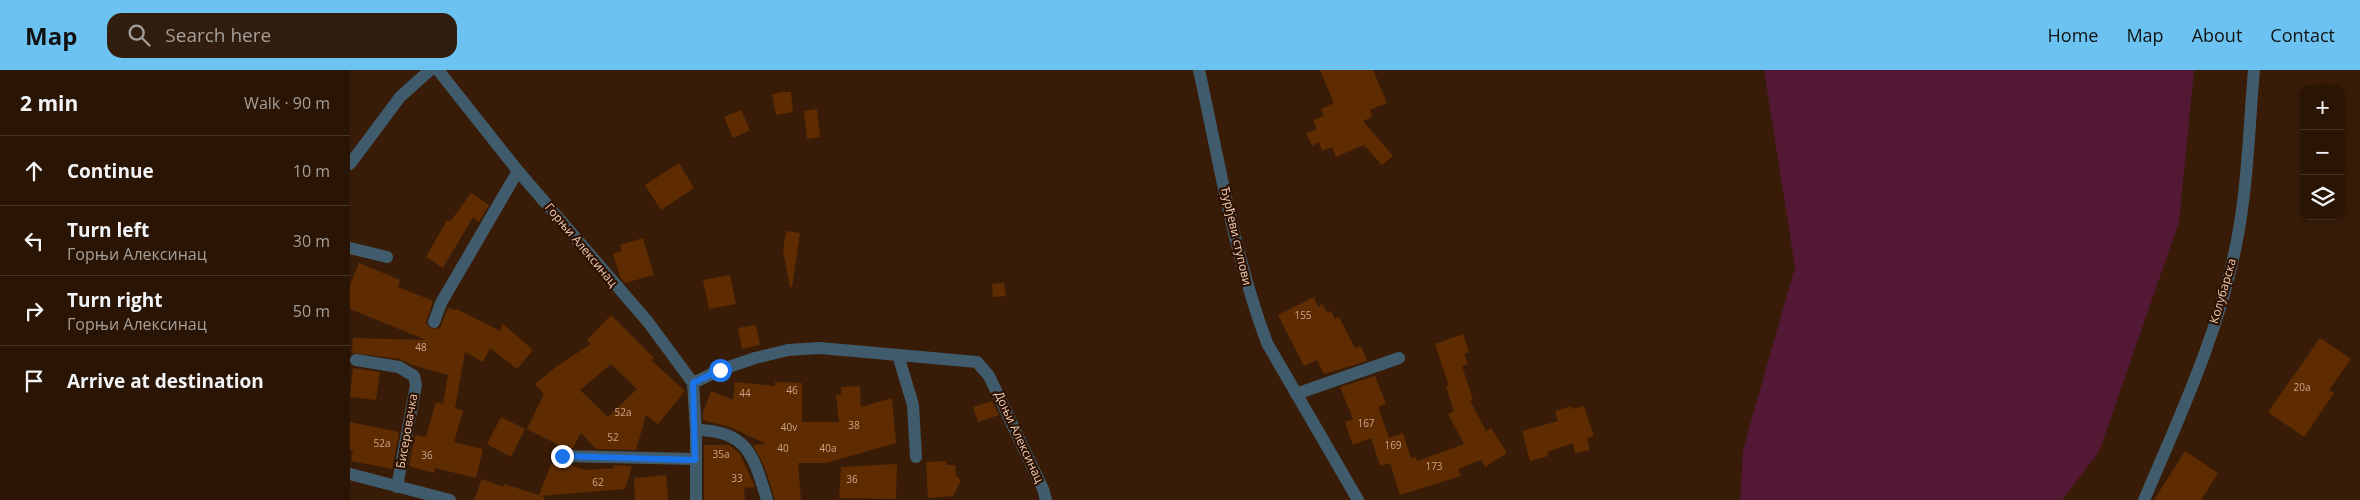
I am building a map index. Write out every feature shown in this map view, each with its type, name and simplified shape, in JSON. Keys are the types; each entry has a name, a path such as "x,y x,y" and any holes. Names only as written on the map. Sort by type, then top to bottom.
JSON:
{"street":[{"path":"350,164 400,97 430,70"},
{"name":"Горњи Алексинац","path":"438,70 518,171 648,322 693,383"},
{"name":"Ђурђеви ступови","path":"1199,70 1250,294 1267,343 1358,500"},
{"name":"Колубарска","path":"2144,500 2180,416 2216,321 2237,240 2254,70"},
{"path":"434,322 441,303 518,171"},
{"path":"350,248 387,257"},
{"path":"696,500 696,430 693,383 720,370 755,358 788,350 820,348 898,355 913,405 916,457"},
{"name":"Доњи Алексинац","path":"898,355 977,362 989,376 1043,489 1046,500"},
{"path":"1296,394 1399,358"},
{"name":"Бисеровачка","path":"356,360 399,367 414,376 416,385 397,487"},
{"path":"696,430 717,430 739,440 756,463 767,500"},
{"path":"562,456 695,460"},
{"name":"Бисеровачка","path":"350,474 450,500"}],"shaded area":[{"path":"1764,70 2194,70 2179,222 2099,452 2062,500 1740,500 1743,450 1795,267"}],"building":[{"path":"1320,70 1373,70 1387,103 1370,110 1372,117 1363,121 1393,156 1382,165 1364,145 1336,157 1332,147 1322,151 1319,142 1312,146 1306,133 1317,129 1313,120 1324,116 1321,109 1334,103"},
{"path":"781,92 791,92 793,112 776,115 772,95"},
{"path":"817,109 820,137 807,139 804,111"},
{"path":"741,110 750,130 733,138 724,117"},
{"path":"679,163 694,188 661,210 645,185"},
{"path":"471,193 489,205 479,222 473,217 443,268 426,257 447,220 450,222"},
{"path":"786,231 800,233 792,287 790,287 783,251"},
{"path":"643,238 654,275 625,283 620,277 613,254 622,251 620,245"},
{"path":"359,263 400,280 398,287 433,301 426,323 431,329 440,328 448,308 456,309 500,331 503,324 533,350 517,369 490,348 483,362 465,352 455,408 463,411 454,442 483,449 476,478 435,468 434,473 409,466 415,435 426,437 436,402 443,404 448,375 412,365 400,359 352,353 353,338 426,340 350,309 350,285"},
{"path":"730,275 736,304 709,309 703,280"},
{"path":"1004,283 1006,296 993,297 992,284"},
{"path":"1314,297 1318,307 1322,304 1327,313 1331,311 1335,319 1339,317 1355,348 1361,346 1367,361 1324,374 1317,360 1304,366 1278,315"},
{"path":"611,315 654,358 651,360 685,391 658,424 646,415 636,450 596,449 581,433 573,448 557,450 559,445 527,429 544,394 535,384 557,366 591,344 587,340","holes":["611,364 637,389 608,417 580,390"]},
{"path":"756,325 760,345 742,349 738,328"},
{"path":"1463,334 1469,352 1464,354 1468,364 1462,366 1473,400 1470,401 1486,431 1491,428 1507,453 1485,467 1481,460 1458,469 1461,476 1400,495 1390,463 1380,466 1371,438 1353,445 1345,422 1353,419 1340,387 1375,376 1386,404 1378,407 1389,438 1403,433 1411,458 1416,457 1417,461 1464,444 1448,414 1454,411 1446,387 1449,386 1435,344"},
{"path":"2320,338 2351,359 2329,390 2334,393 2304,437 2268,412"},
{"path":"353,368 380,372 376,400 350,397"},
{"path":"735,382 775,386 775,382 802,383 802,422 839,422 836,395 841,395 841,387 860,386 861,407 892,398 896,443 826,463 798,463 801,500 775,500 765,468 753,445 766,444 730,427 703,420 703,412 711,391 733,400"},
{"path":"992,401 999,415 978,422 973,407"},
{"path":"1571,406 1573,409 1584,406 1594,436 1587,438 1590,450 1575,453 1573,443 1547,452 1548,456 1530,461 1522,431 1558,421 1555,411"},
{"path":"501,417 525,429 511,457 487,444"},
{"path":"350,422 399,432 392,469 351,461 353,450 350,450"},
{"path":"704,445 729,445 740,454 755,487 744,488 745,500 704,500"},
{"path":"2185,451 2218,473 2201,500 2154,500"},
{"path":"554,457 558,463 569,464 584,470 615,468 613,465 632,466 625,489 540,496 544,497 544,500 474,500 482,479 503,487 504,484 539,495"},
{"path":"946,461 946,465 955,465 956,476 961,480 953,496 928,498 926,462"},
{"path":"897,464 896,499 839,498 841,467"},
{"path":"666,475 668,500 635,500 634,478"}],"route":[{"path":"562,456 695,460 696,430 693,383 720,370"}]}
